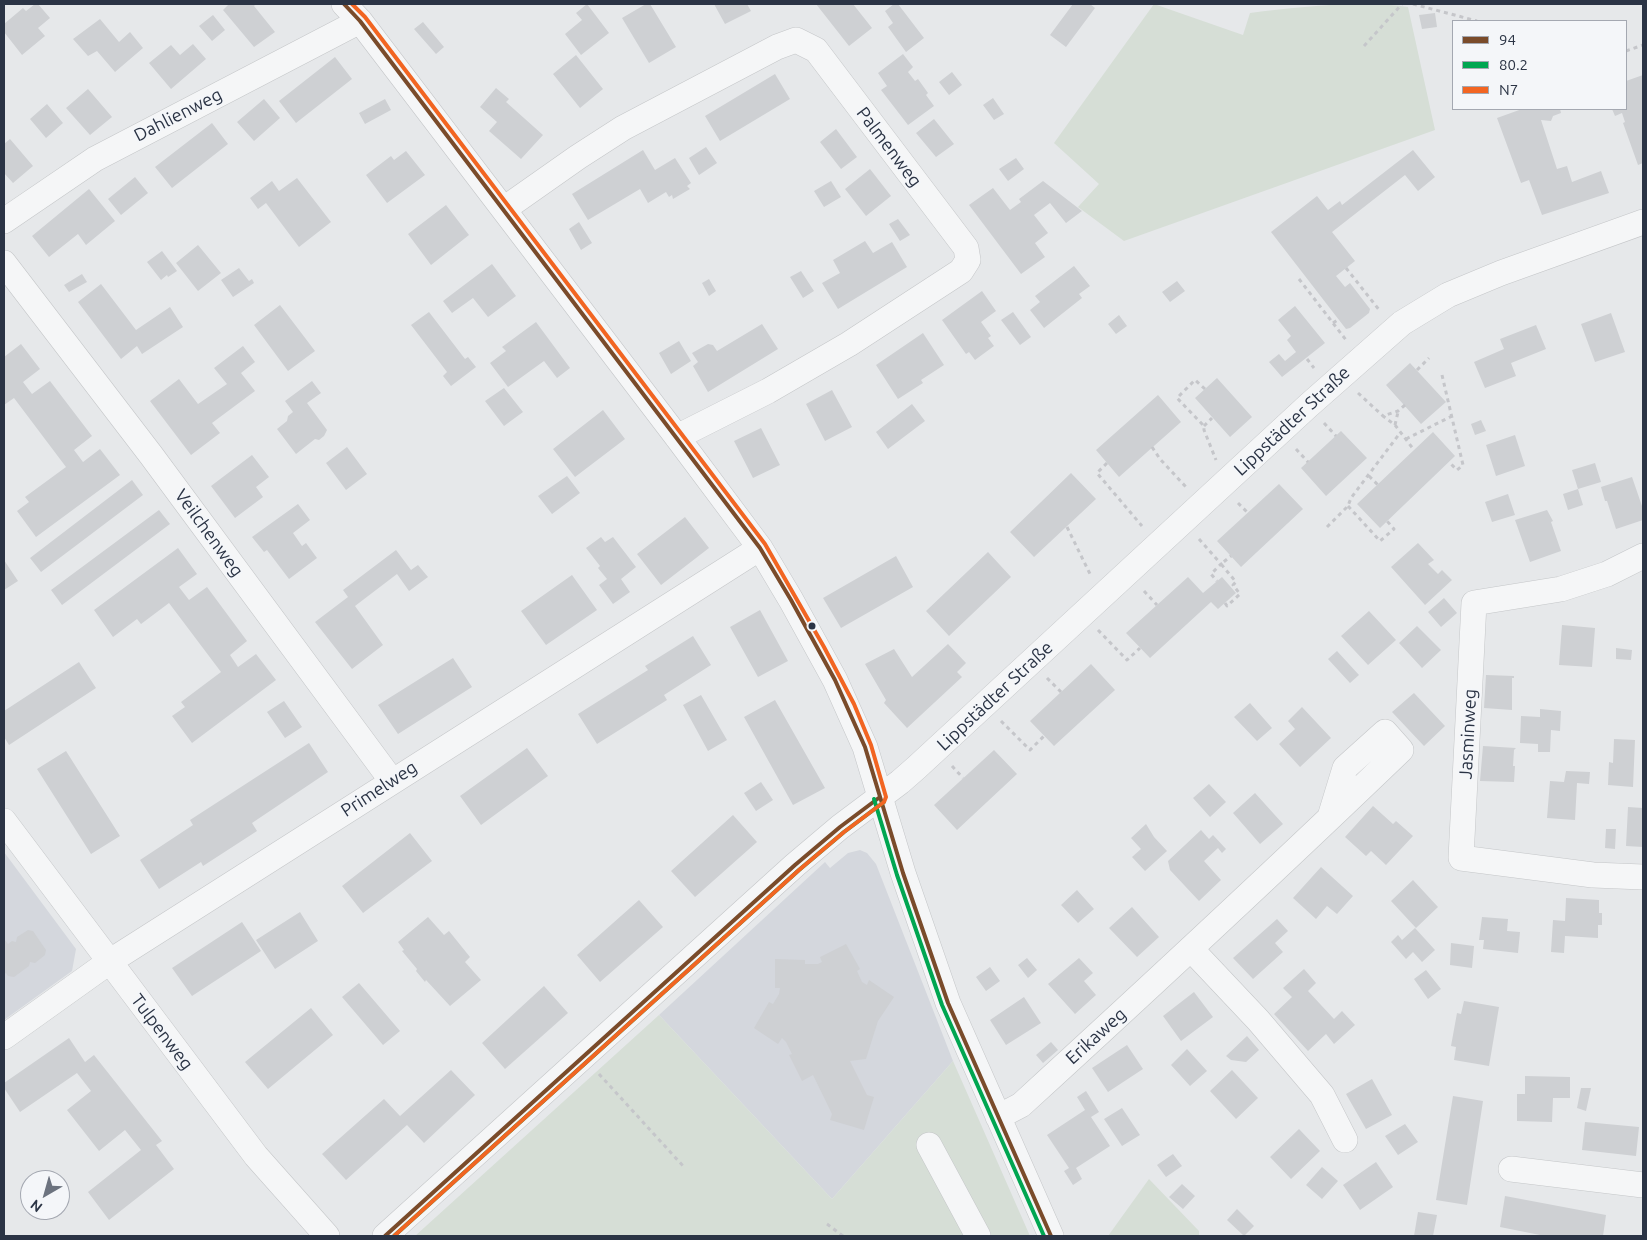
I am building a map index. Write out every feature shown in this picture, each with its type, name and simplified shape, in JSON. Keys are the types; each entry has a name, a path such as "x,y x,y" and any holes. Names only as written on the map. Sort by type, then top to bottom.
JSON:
{"street":[{"path":"352,12 504,209 760,548 819,650 845,700 865,747 903,873 948,1003 1050,1236"},
{"name":"Dahlienweg","path":"4,222 94,159 352,12"},
{"name":"Palmenweg","path":"504,209 623,128 777,46 796,40 816,50 966,248 968,260 961,272 849,344 784,382 677,437"},
{"name":"Lippstädter Straße","path":"386,1236 795,865 840,827 916,768 1340,376 1394,329 1448,295 1501,273 1643,222"},
{"name":"Veilchenweg","path":"4,263 13,295 151,455 392,781"},
{"name":"Primelweg","path":"4,1037 109,962 760,548"},
{"name":"Jasminweg","path":"1643,556 1607,574 1560,589 1474,603 1461,858 1593,875 1643,877"},
{"name":"Erikaweg","path":"998,1117 1021,1105 1191,949 1330,817"},
{"name":"Tulpenweg","path":"4,822 256,1156 327,1236"},
{"path":"1191,949 1258,1020 1322,1094 1345,1140"},
{"path":"928,1144 978,1236"},
{"path":"1511,1169 1643,1185"}],"path":[{"path":"1364,46 1402,4"},
{"path":"1413,4 1473,20"},
{"path":"1627,52 1643,45"},
{"path":"1346,268 1394,329"},
{"path":"1299,279 1360,359"},
{"path":"1334,323 1338,319"},
{"path":"1417,370 1429,358"},
{"path":"1442,374 1463,465 1457,470 1449,462"},
{"path":"1340,376 1395,425 1414,450"},
{"path":"1205,389 1195,380 1177,398 1204,426 1218,465 1230,478"},
{"path":"1383,416 1398,411 1405,405"},
{"path":"1395,425 1398,411"},
{"path":"1406,439 1452,416"},
{"path":"1204,426 1212,418"},
{"path":"1327,527 1348,506 1351,498 1400,433"},
{"path":"1152,447 1160,460 1202,504"},
{"path":"1107,463 1097,473 1158,545"},
{"path":"1369,476 1378,485"},
{"path":"1348,506 1380,541 1394,529 1387,521"},
{"path":"1183,522 1236,582 1232,585 1240,594 1227,606 1225,603"},
{"path":"1067,527 1092,579 1105,593"},
{"path":"1217,581 1211,574 1231,556"},
{"path":"1083,614 1127,660 1140,648"},
{"path":"984,705 1030,750 1044,736"},
{"path":"582,1058 684,1167"},
{"path":"827,1224 843,1236"}],"shaded area":[{"path":"1154,4 1243,35 1250,13 1349,4 1408,7 1435,130 1124,241 1078,207 1099,184 1054,143"},
{"path":"860,850 867,853 876,864 953,1061 832,1199 659,1015 825,862 830,868 848,853"},
{"path":"4,852 76,949 72,971 4,1020"},
{"path":"659,1015 832,1199 953,1061 1030,1236 415,1236"},
{"path":"1149,1179 1199,1231 1199,1236 1108,1236"}],"building":[{"path":"35,4 38,4 50,18 38,28 45,36 22,55 4,32 4,24 23,8 26,11"},
{"path":"229,4 256,4 254,6 275,32 254,47 223,10"},
{"path":"587,4 609,33 581,55 565,34 582,20 576,13"},
{"path":"646,4 650,4 676,47 649,63 622,18"},
{"path":"714,4 747,4 751,11 725,24"},
{"path":"816,4 853,4 872,28 849,46"},
{"path":"894,4 898,4 924,38 906,52 888,27 893,23 885,11"},
{"path":"1073,4 1090,4 1095,8 1066,47 1050,35"},
{"path":"1435,13 1437,27 1422,29 1419,15"},
{"path":"213,15 225,30 212,41 199,26"},
{"path":"100,19 119,42 130,32 143,48 115,72 97,51 88,56 73,39"},
{"path":"423,22 444,47 436,54 414,29"},
{"path":"193,44 206,59 171,89 149,63 171,45 180,55"},
{"path":"903,54 913,67 908,72 915,81 918,79 934,106 908,125 881,90 887,86 878,73"},
{"path":"576,55 603,89 580,108 553,74"},
{"path":"335,57 352,79 296,123 279,101"},
{"path":"952,72 962,85 949,95 939,82"},
{"path":"775,74 790,99 720,141 705,116"},
{"path":"1643,75 1643,163 1638,165 1623,123 1625,122 1622,113 1615,116 1612,110 1627,110 1627,81"},
{"path":"496,88 509,99 506,102 543,135 521,159 489,131 497,122 480,107"},
{"path":"88,89 112,117 90,135 66,108"},
{"path":"993,98 1004,114 994,120 983,105"},
{"path":"264,99 280,118 254,141 237,122"},
{"path":"385,99 391,110 365,124 359,113"},
{"path":"47,104 63,123 46,138 30,119"},
{"path":"1519,110 1560,110 1561,113 1553,116 1551,121 1541,120 1557,169 1567,166 1572,182 1601,171 1609,193 1542,215 1529,180 1521,183 1497,118"},
{"path":"934,119 954,144 936,157 916,133"},
{"path":"212,123 228,144 172,188 155,167"},
{"path":"836,129 857,157 841,169 820,142"},
{"path":"10,139 33,166 13,183 4,173 4,144"},
{"path":"706,147 717,163 699,175 689,158"},
{"path":"643,150 655,170 675,158 691,183 687,186 690,189 673,199 672,195 669,197 666,192 648,203 640,189 588,220 572,194"},
{"path":"1413,150 1435,177 1418,191 1405,175 1332,232 1355,261 1336,276 1345,287 1350,283 1370,309 1369,313 1346,329 1271,232 1317,196 1328,210 1340,201 1342,205"},
{"path":"406,151 425,175 387,203 366,175 391,156 394,160"},
{"path":"1016,158 1024,169 1008,181 999,169"},
{"path":"870,169 891,196 866,216 845,189"},
{"path":"135,177 148,193 121,215 108,199"},
{"path":"297,178 331,222 299,247 266,203 258,209 250,198 272,181 279,191"},
{"path":"831,181 841,197 824,207 814,191"},
{"path":"1043,181 1082,211 1066,223 1050,203 1034,215 1048,233 1035,243 1045,257 1021,274 969,205 993,188 1010,210 1021,202 1019,199"},
{"path":"89,189 115,221 86,245 78,234 49,257 32,236"},
{"path":"446,205 469,235 431,265 408,234"},
{"path":"898,219 910,235 900,241 889,224"},
{"path":"579,222 592,243 581,250 569,229"},
{"path":"865,241 873,253 892,242 907,267 838,309 822,283 840,273 833,260"},
{"path":"198,245 221,273 198,291 176,263"},
{"path":"162,251 177,271 161,280 147,262"},
{"path":"492,264 516,296 488,317 473,298 452,313 443,301"},
{"path":"1074,266 1090,286 1079,294 1082,298 1044,328 1030,310 1040,302 1035,296"},
{"path":"239,268 249,281 252,279 254,283 233,297 221,280"},
{"path":"801,271 814,291 803,298 790,277"},
{"path":"82,274 87,282 69,292 64,285"},
{"path":"709,279 716,291 709,296 702,283"},
{"path":"1177,281 1185,291 1170,302 1162,292"},
{"path":"101,284 136,330 170,307 183,327 142,354 137,346 121,359 78,302"},
{"path":"982,291 996,311 981,322 991,336 988,338 994,346 975,360 969,352 966,354 942,320"},
{"path":"280,305 315,351 288,371 254,325"},
{"path":"1295,306 1325,343 1282,377 1269,362 1279,354 1285,361 1296,352 1287,340 1291,336 1278,320"},
{"path":"429,312 465,359 468,357 476,367 451,386 443,376 447,372 411,325"},
{"path":"1013,312 1031,337 1020,345 1001,320"},
{"path":"1611,313 1625,352 1595,362 1581,324"},
{"path":"1119,315 1127,326 1116,334 1108,324"},
{"path":"536,322 570,368 557,378 544,361 508,387 490,363 506,351 502,347"},
{"path":"762,324 778,349 708,392 693,366 698,362 692,353 708,344 713,345 717,351"},
{"path":"1536,325 1546,349 1511,363 1516,376 1485,388 1474,362 1504,349 1500,339"},
{"path":"923,333 944,365 921,380 923,383 898,399 876,365"},
{"path":"679,341 691,361 671,374 659,353"},
{"path":"21,344 40,369 23,382 32,394 50,381 92,436 74,450 83,462 100,449 120,475 36,537 17,511 29,502 25,497 66,467 14,398 4,405 4,357"},
{"path":"243,346 255,362 241,373 255,391 212,423 220,433 191,455 150,401 179,379 198,404 227,384 214,368"},
{"path":"1410,363 1446,402 1421,424 1386,385"},
{"path":"1217,378 1252,417 1230,437 1195,398"},
{"path":"312,381 321,393 307,403 327,430 319,440 315,439 296,454 277,429 287,421 288,416 293,412 285,401"},
{"path":"504,388 523,412 504,426 485,401"},
{"path":"832,390 852,427 825,441 806,404"},
{"path":"1158,395 1181,422 1119,477 1096,450"},
{"path":"912,404 925,421 888,449 876,432"},
{"path":"603,410 625,439 575,477 553,449"},
{"path":"1481,420 1486,431 1475,435 1471,424"},
{"path":"761,428 780,465 753,478 734,441"},
{"path":"1341,431 1367,458 1326,496 1301,468"},
{"path":"1433,432 1455,456 1380,528 1357,504"},
{"path":"1515,435 1525,466 1496,476 1486,445"},
{"path":"347,447 367,474 346,490 326,463"},
{"path":"252,455 269,477 256,487 263,497 235,518 211,486"},
{"path":"1595,463 1601,482 1578,489 1572,470"},
{"path":"1071,473 1096,499 1034,557 1010,532"},
{"path":"567,476 580,493 552,514 538,496"},
{"path":"1632,477 1643,509 1643,520 1616,529 1601,487"},
{"path":"132,480 143,495 41,572 30,558"},
{"path":"1279,484 1303,509 1241,567 1217,541"},
{"path":"1578,489 1583,505 1568,510 1563,494"},
{"path":"1508,494 1515,515 1492,522 1485,502"},
{"path":"298,504 310,520 293,533 302,546 306,543 317,558 289,579 267,550 264,552 252,537"},
{"path":"159,510 170,524 62,605 51,590"},
{"path":"1547,510 1553,521 1551,522 1561,551 1530,562 1515,520"},
{"path":"685,517 709,548 661,585 637,554"},
{"path":"601,537 605,542 613,537 636,567 621,579 630,592 613,604 599,585 607,579 586,548"},
{"path":"1418,543 1434,560 1428,564 1438,574 1442,570 1452,580 1425,605 1391,567"},
{"path":"178,548 197,574 179,587 189,600 207,587 247,641 230,655 238,667 256,654 276,680 192,743 172,716 185,707 181,702 221,672 169,603 141,624 137,619 113,637 94,610"},
{"path":"396,550 411,570 418,565 428,577 409,591 397,574 355,606 383,645 352,669 315,622 348,597 343,590"},
{"path":"988,552 1011,577 949,636 926,611"},
{"path":"896,556 913,587 841,628 823,598"},
{"path":"4,560 18,581 4,590"},
{"path":"572,575 597,610 546,645 521,611"},
{"path":"1188,577 1203,593 1222,577 1236,593 1218,609 1211,602 1150,658 1126,633"},
{"path":"1444,598 1457,613 1441,627 1428,612"},
{"path":"760,610 788,661 758,677 730,627"},
{"path":"1369,611 1396,640 1368,665 1341,636"},
{"path":"1562,625 1595,628 1592,667 1559,665"},
{"path":"1417,626 1441,650 1422,668 1399,643"},
{"path":"693,636 711,665 664,695 667,700 597,744 578,714 648,670 645,666"},
{"path":"948,644 966,663 957,672 962,677 907,728 884,703 886,700 865,664 894,649 912,677"},
{"path":"1616,648 1632,650 1631,660 1616,659"},
{"path":"1337,651 1359,675 1350,683 1328,659"},
{"path":"453,658 472,687 398,734 378,705"},
{"path":"79,662 96,688 9,745 4,737 4,711"},
{"path":"1091,664 1115,690 1054,746 1030,721"},
{"path":"1486,675 1514,676 1512,678 1512,710 1484,708"},
{"path":"1414,693 1445,726 1424,746 1392,712"},
{"path":"701,695 727,740 708,751 683,705"},
{"path":"775,700 825,788 793,805 744,717"},
{"path":"284,701 302,727 285,738 267,712"},
{"path":"1250,703 1272,728 1257,741 1234,717"},
{"path":"1302,707 1331,738 1300,767 1279,744 1295,729 1288,721"},
{"path":"1540,709 1561,711 1560,731 1551,730 1550,752 1538,752 1538,744 1520,743 1521,716 1540,717"},
{"path":"1614,739 1635,740 1633,787 1608,785 1609,762 1613,763"},
{"path":"309,743 328,772 252,823 257,831 203,866 201,862 159,889 140,860 193,825 190,820"},
{"path":"1483,746 1516,748 1514,750 1513,766 1515,766 1514,782 1480,781"},
{"path":"527,748 548,776 481,825 460,796"},
{"path":"994,750 1017,774 957,830 934,805"},
{"path":"66,751 120,836 91,854 37,769"},
{"path":"1566,771 1590,772 1589,784 1577,783 1575,820 1547,818 1550,781 1564,782"},
{"path":"761,782 773,800 756,811 744,793"},
{"path":"1209,784 1226,802 1210,817 1193,798"},
{"path":"1255,793 1283,824 1260,844 1233,813"},
{"path":"1373,806 1393,824 1396,821 1413,836 1386,865 1371,851 1366,856 1345,837"},
{"path":"1628,807 1643,808 1643,847 1626,846"},
{"path":"733,815 757,842 695,897 671,871"},
{"path":"1146,824 1154,837 1167,851 1145,871 1132,857 1141,849 1131,838"},
{"path":"1606,829 1616,829 1615,849 1605,848"},
{"path":"1201,830 1209,839 1213,835 1226,849 1222,853 1218,848 1204,861 1221,880 1199,901 1170,870 1168,861"},
{"path":"410,833 432,861 363,913 342,886"},
{"path":"1321,867 1353,896 1337,914 1327,906 1316,919 1293,898"},
{"path":"1413,880 1438,907 1416,928 1391,901"},
{"path":"1077,890 1094,909 1078,923 1061,905"},
{"path":"1566,898 1599,900 1599,913 1602,913 1602,925 1598,925 1598,938 1565,936 1564,953 1551,952 1553,920 1565,921"},
{"path":"639,900 663,927 600,982 577,955"},
{"path":"1132,907 1159,937 1137,957 1109,928"},
{"path":"300,912 318,941 275,969 256,940"},
{"path":"428,917 444,935 449,931 470,957 465,962 481,980 450,1006 416,971 417,969 402,951 404,950 398,942"},
{"path":"1482,917 1508,919 1507,931 1520,932 1518,953 1483,949 1484,940 1479,940"},
{"path":"1277,919 1288,931 1275,943 1283,952 1253,979 1233,958"},
{"path":"242,922 261,951 192,996 172,968"},
{"path":"1415,928 1435,950 1422,962 1413,952 1406,959 1391,942 1398,935 1402,940"},
{"path":"28,930 33,931 46,950 45,955 35,963 30,962 29,966 14,977 8,976 6,973 4,974 4,939 8,944 12,941 16,942 17,937"},
{"path":"1451,943 1474,946 1472,968 1450,965"},
{"path":"846,944 860,969 857,971 862,982 867,985 869,980 894,997 878,1021 866,1059 850,1061 867,1095 874,1097 864,1130 830,1120 832,1114 813,1075 802,1081 789,1055 792,1054 786,1042 782,1038 778,1044 754,1028 769,1002 773,1004 779,994 780,988 775,988 775,959 805,960 805,964 818,964 822,962 820,957"},
{"path":"1027,958 1037,970 1028,978 1018,965"},
{"path":"1079,958 1093,973 1084,981 1096,995 1075,1014 1048,984"},
{"path":"990,967 1000,981 986,991 976,977"},
{"path":"1304,969 1316,983 1308,991 1334,1019 1342,1011 1355,1025 1334,1044 1326,1034 1308,1051 1274,1014 1292,997 1283,988"},
{"path":"1426,970 1441,989 1428,999 1414,979"},
{"path":"359,983 400,1031 383,1045 342,997"},
{"path":"544,986 568,1013 505,1069 482,1043"},
{"path":"1194,992 1213,1017 1181,1041 1163,1016"},
{"path":"1024,997 1041,1023 1006,1045 990,1020"},
{"path":"1464,1001 1499,1007 1489,1066 1454,1060 1456,1047 1451,1046 1457,1013 1461,1014"},
{"path":"311,1008 333,1035 268,1089 245,1062"},
{"path":"1247,1036 1259,1050 1246,1062 1231,1060 1226,1056"},
{"path":"69,1038 85,1062 94,1055 162,1141 156,1145 174,1169 109,1220 88,1192 141,1150 125,1130 99,1151 67,1110 91,1091 77,1073 20,1112 4,1088 4,1083"},
{"path":"1051,1042 1058,1050 1043,1063 1036,1055"},
{"path":"1127,1045 1143,1069 1108,1092 1092,1068"},
{"path":"1187,1049 1207,1071 1190,1086 1171,1065"},
{"path":"451,1070 475,1095 424,1143 407,1125 346,1180 322,1154 384,1099 400,1116"},
{"path":"1232,1070 1258,1098 1236,1119 1210,1091"},
{"path":"1525,1076 1570,1077 1570,1098 1553,1098 1552,1122 1517,1121 1517,1094 1525,1094"},
{"path":"1372,1079 1392,1115 1366,1129 1346,1094"},
{"path":"1581,1088 1591,1088 1586,1111 1577,1108"},
{"path":"1086,1091 1099,1112 1091,1117 1110,1146 1076,1168 1082,1179 1073,1185 1064,1171 1069,1168 1047,1135 1085,1110 1077,1097"},
{"path":"1453,1096 1483,1101 1467,1205 1436,1200"},
{"path":"1122,1108 1140,1135 1122,1146 1104,1119"},
{"path":"1585,1122 1639,1127 1636,1156 1582,1150"},
{"path":"1405,1124 1418,1142 1398,1155 1385,1136"},
{"path":"1299,1129 1320,1151 1291,1179 1270,1157"},
{"path":"1173,1154 1182,1166 1166,1177 1157,1165"},
{"path":"1376,1162 1393,1187 1360,1210 1343,1185"},
{"path":"1322,1167 1338,1181 1322,1199 1306,1185"},
{"path":"1182,1184 1195,1196 1183,1209 1169,1197"},
{"path":"1505,1196 1606,1215 1603,1236 1545,1236 1500,1227"},
{"path":"1237,1209 1254,1226 1244,1236 1227,1220"},
{"path":"1418,1212 1437,1215 1433,1236 1414,1236"}],"transit line":[{"name":"94","path":"344,4 360,21 760,548 791,600 835,680 865,747 903,873 948,1003 1051,1236"},
{"name":"N7","path":"352,4 365,17 765,544 854,704 871,745 886,797 884,802 844,832 799,870 394,1236"},
{"name":"94","path":"385,1236 795,865 840,827 880,797"},
{"name":"80.2","path":"874,799 897,875 942,1005 1044,1236"},
{"name":"80.2","path":"394,1236 799,870 844,832 884,802"}]}
